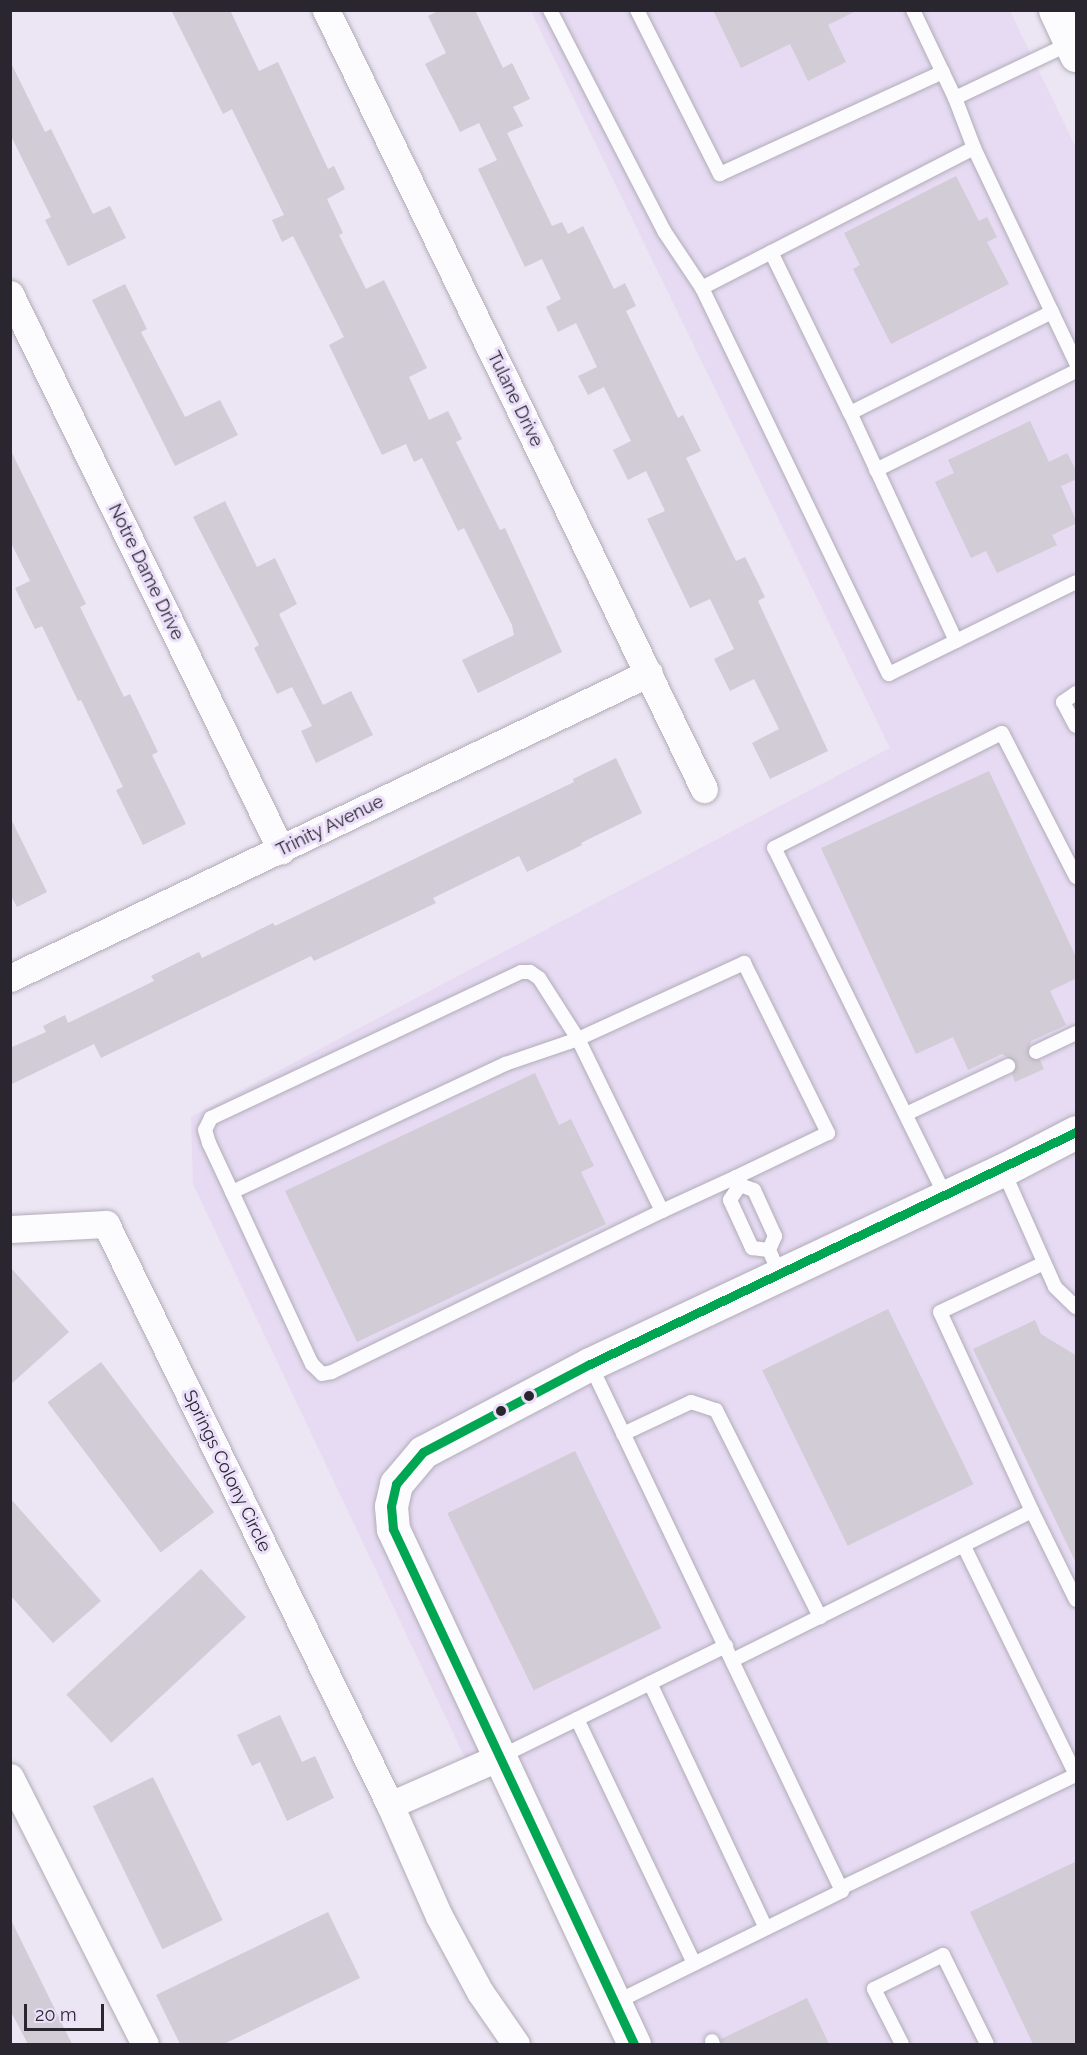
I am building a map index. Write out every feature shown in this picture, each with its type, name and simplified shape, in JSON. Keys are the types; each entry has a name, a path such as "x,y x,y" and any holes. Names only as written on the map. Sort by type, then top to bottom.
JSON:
{"street":[{"name":"Tulane Drive","path":"326,10 704,789"},
{"path":"1055,10 1074,49"},
{"name":"Notre Dame Drive","path":"10,294 281,850"},
{"name":"Trinity Avenue","path":"10,978 649,673"},
{"path":"634,2044 393,1529 391,1506 396,1484 423,1452 590,1364 774,1262 946,1197 1077,1132"},
{"name":"Springs Colony Circle","path":"10,1229 106,1224 390,1804 439,1916 480,1992 516,2044"},
{"path":"390,1804 500,1757"},
{"path":"10,1777 145,2044"}],"lane":[{"path":"550,10 664,231 702,288 890,674 1077,582"},
{"path":"637,10 720,174 943,72"},
{"path":"913,10 955,98 974,148 1077,363"},
{"path":"955,98 1074,49"},
{"path":"702,288 974,148"},
{"path":"771,252 850,412 956,641"},
{"path":"850,412 1052,312"},
{"path":"876,470 1077,371"},
{"path":"1077,693 1063,702 1077,726"},
{"path":"946,1197 774,848 1002,733 1077,877"},
{"path":"232,1192 505,1064 578,1039 744,963 828,1133 738,1181 662,1211 322,1374 312,1364 232,1192 205,1130 212,1118 521,972 530,972 539,978 578,1039 662,1211"},
{"path":"1036,1052 1077,1033"},
{"path":"906,1114 1008,1066"},
{"path":"1003,1170 1055,1287 1077,1307"},
{"path":"738,1181 730,1200 752,1248 774,1262"},
{"path":"738,1181 754,1190 775,1236 774,1262"},
{"path":"1044,1263 940,1312 1032,1510 1077,1600"},
{"path":"590,1364 841,1888"},
{"path":"623,1434 691,1402 716,1410 820,1617"},
{"path":"733,1660 1032,1510"},
{"path":"614,2003 841,1888 1076,1775 964,1546"},
{"path":"500,1757 726,1646"},
{"path":"650,1683 766,1928"},
{"path":"577,1719 694,1963"},
{"path":"902,2044 874,1989 943,1955 987,2044"}],"shaded area":[{"path":"531,11 1010,11 1076,148 1076,1117 413,1442 389,1469 384,1469 376,1490 480,1751 465,1758 193,1184 191,1117 890,748"},
{"path":"1076,1147 1076,2044 651,2044 408,1524 410,1488 431,1463 596,1376"}],"building":[{"path":"171,10 230,10 259,71 278,62 328,169 334,166 345,189 327,199 343,233 339,235 366,289 384,280 427,368 409,377 429,420 448,411 462,439 456,442 500,530 505,528 562,652 478,693 462,660 514,635 512,625 464,528 458,531 422,458 414,462 406,444 382,455 329,345 344,337 293,236 282,242 272,220 284,215 232,109 223,114"},
{"path":"440,10 475,10 503,68 512,63 530,99 513,107 523,126 507,133 552,226 562,222 568,234 583,226 614,289 625,283 636,306 626,311 678,418 683,415 701,451 686,458 736,561 745,557 765,597 758,601 828,751 770,779 752,743 779,729 754,679 730,691 714,659 734,649 710,599 690,608 647,519 665,511 646,471 628,480 613,450 631,441 604,387 588,395 578,376 597,367 576,323 558,332 546,307 561,299 542,259 525,267 478,169 497,160 479,123 460,132 425,64 446,53 428,16"},
{"path":"713,10 858,10 828,25 846,62 808,81 790,44 741,68"},
{"path":"10,61 45,132 51,129 93,214 110,206 126,238 68,266 45,220 51,217 10,134"},
{"path":"956,176 979,221 987,217 997,237 987,242 1009,284 891,344 853,269 860,265 844,233"},
{"path":"125,284 147,329 141,332 185,417 220,400 238,435 175,466 92,300"},
{"path":"1030,421 1049,462 1067,453 1077,472 1077,479 1061,486 1077,523 1052,535 1057,545 997,573 986,551 971,558 935,482 954,473 948,460"},
{"path":"10,449 86,604 80,607 124,697 130,694 158,752 152,755 186,824 143,845 116,790 123,787 81,700 78,701 42,626 35,629 15,588 30,581 10,541"},
{"path":"225,501 257,567 275,558 297,604 279,614 323,705 351,691 373,735 316,763 301,731 312,726 292,687 277,694 254,648 259,645 193,517"},
{"path":"616,758 642,813 527,872 519,856 433,898 436,903 314,961 311,956 101,1058 94,1044 10,1085 10,1048 46,1032 43,1026 65,1015 68,1023 154,981 151,976 199,952 202,958 273,923 275,926 574,782 573,779"},
{"path":"989,771 1077,959 1077,978 1050,991 1066,1025 1031,1041 1028,1055 1040,1060 1044,1069 1015,1082 1012,1074 1016,1063 1002,1054 968,1070 953,1037 916,1054 821,848"},
{"path":"10,817 47,892 17,907 10,894"},
{"path":"535,1073 559,1125 571,1119 594,1166 581,1172 606,1224 357,1342 285,1191"},
{"path":"10,1267 69,1332 10,1385"},
{"path":"888,1309 973,1484 848,1546 762,1370"},
{"path":"1035,1320 1041,1334 1077,1356 1077,1565 973,1349"},
{"path":"101,1362 214,1512 161,1552 47,1402"},
{"path":"575,1451 661,1628 534,1690 447,1513"},
{"path":"10,1498 101,1601 53,1643 10,1595"},
{"path":"201,1569 246,1617 111,1743 66,1694"},
{"path":"280,1715 302,1762 315,1756 334,1798 287,1821 260,1762 252,1766 237,1735"},
{"path":"153,1777 223,1920 162,1949 93,1806"},
{"path":"1077,1861 1077,2044 1033,2044 970,1912"},
{"path":"328,1912 360,1978 224,2044 180,2044 156,1995"},
{"path":"10,1918 72,2044 28,2044 10,2010"},
{"path":"807,1998 829,2044 722,2044 721,2039"}],"transit line":[{"path":"634,2044 393,1529 391,1506 396,1484 423,1452 590,1364 1076,1132"}]}
